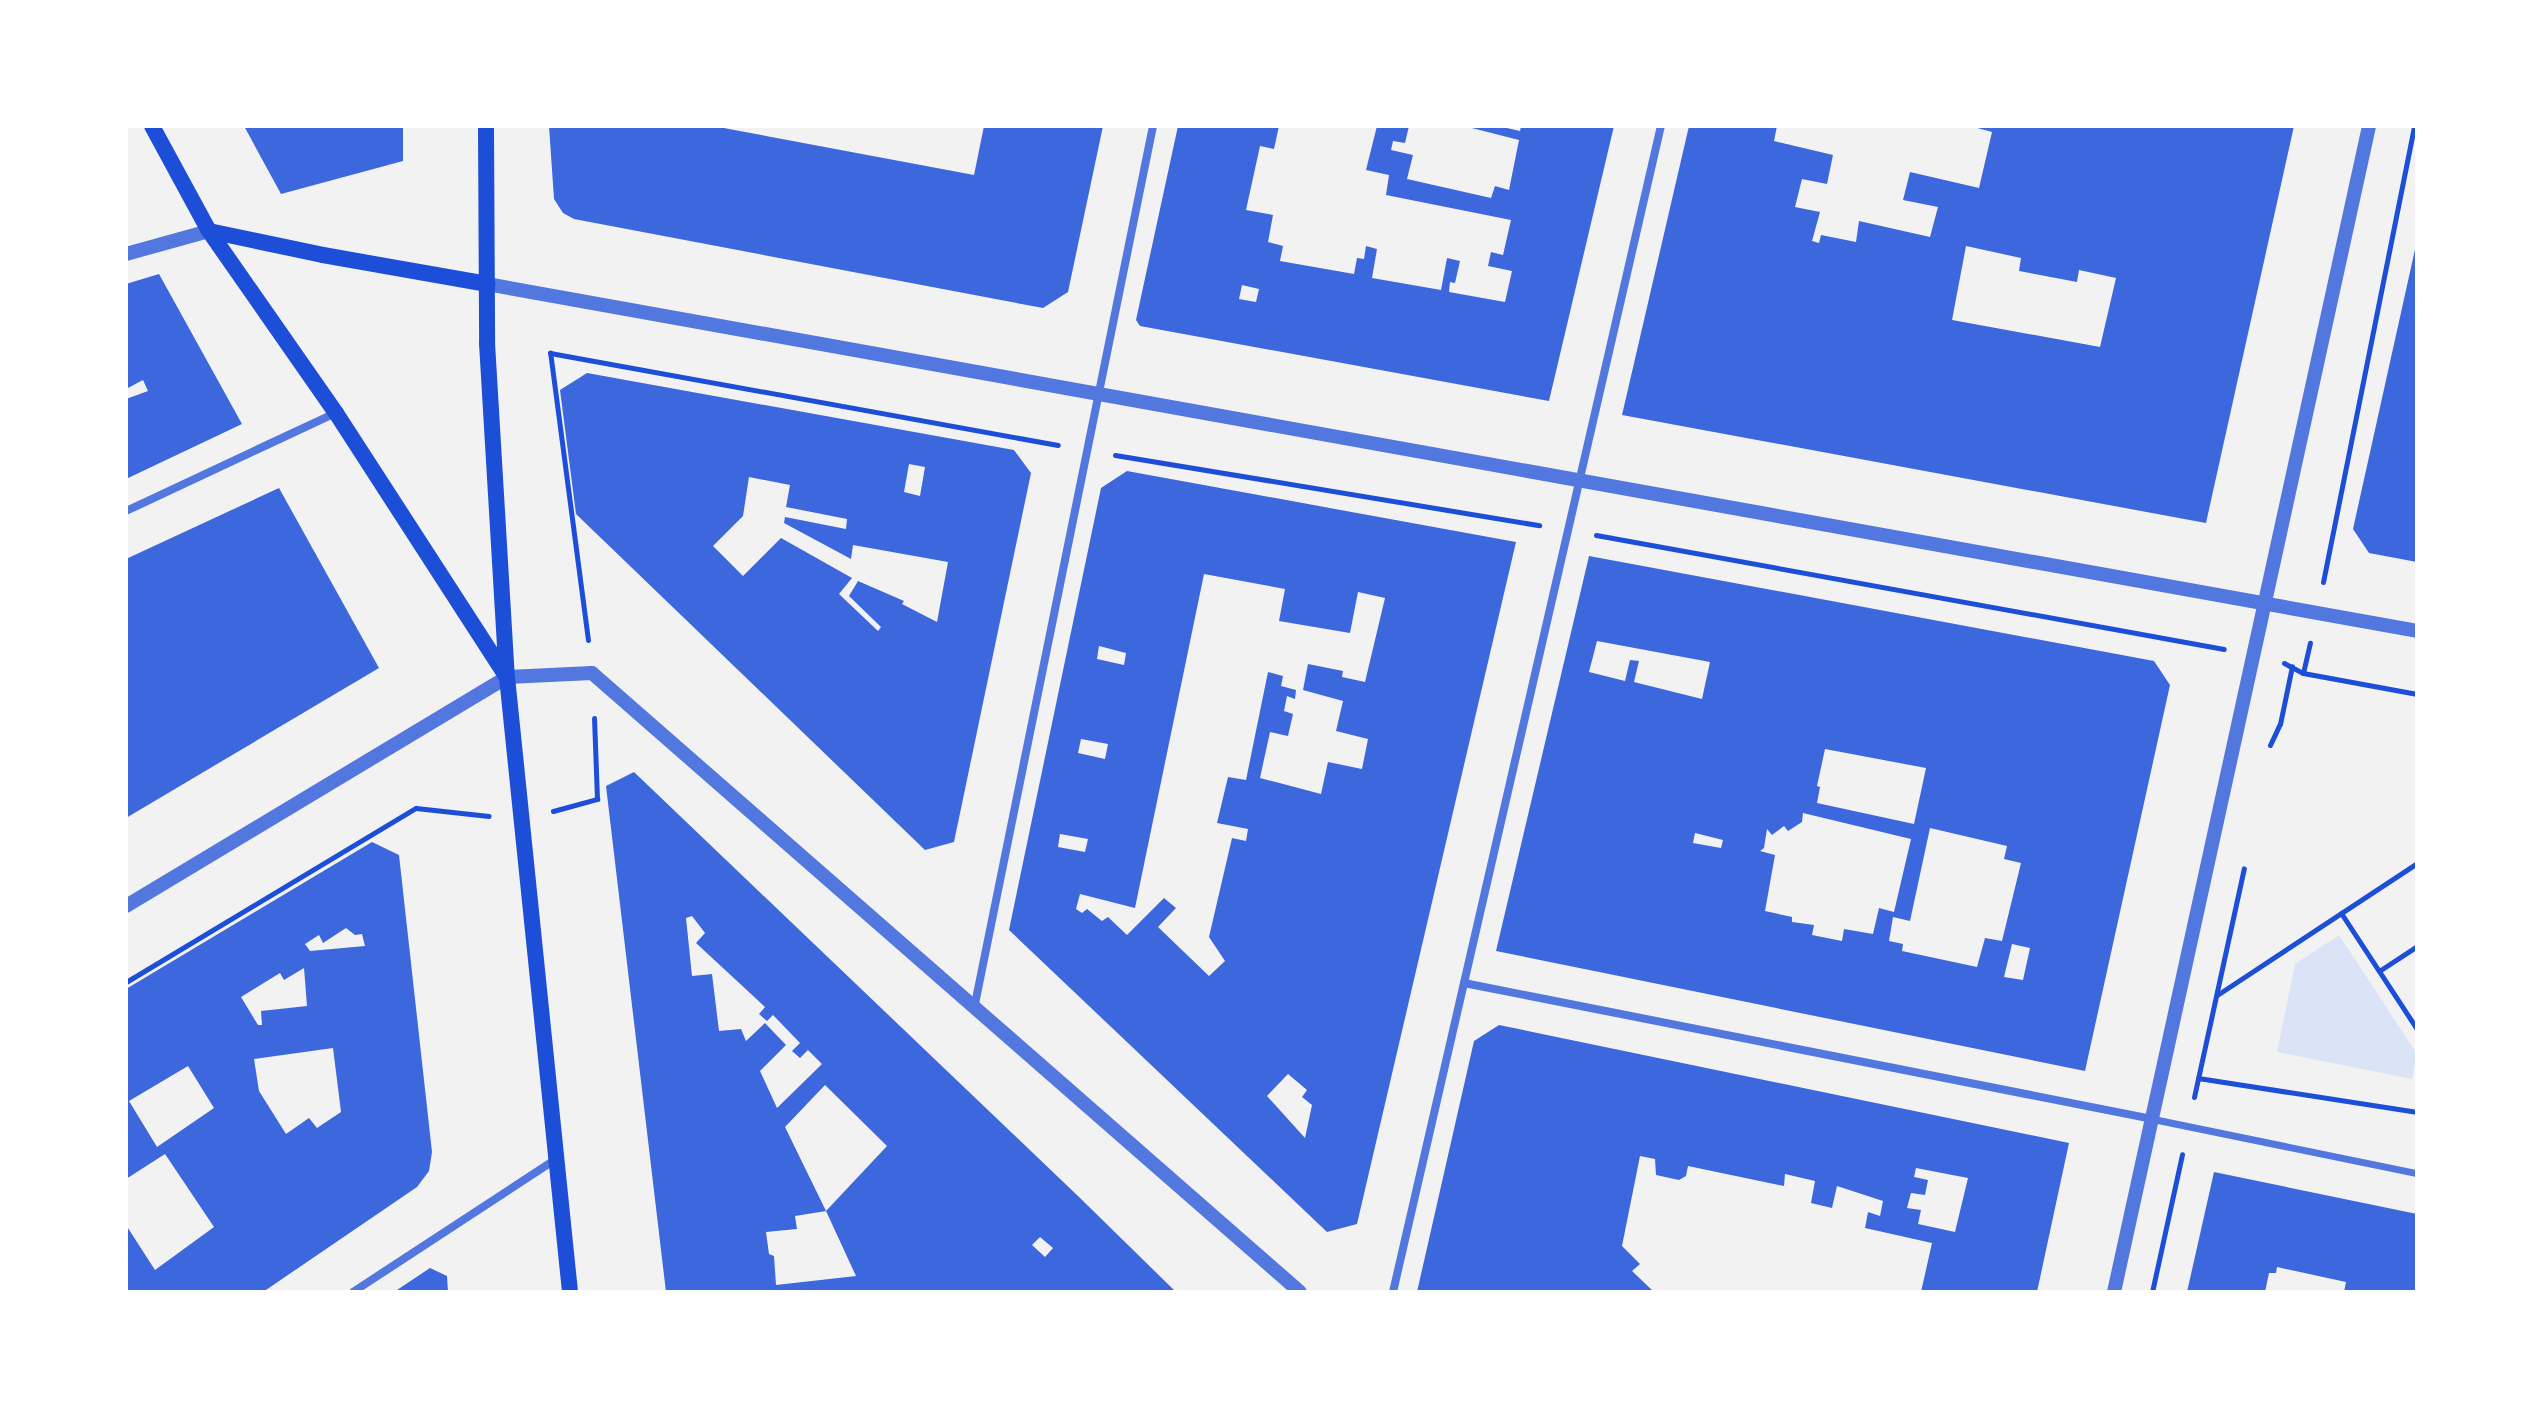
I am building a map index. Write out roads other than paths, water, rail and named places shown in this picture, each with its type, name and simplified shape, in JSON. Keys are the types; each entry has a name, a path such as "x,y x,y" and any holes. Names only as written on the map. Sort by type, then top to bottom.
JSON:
{"main road":[{"path":"152,126 209,231 336,413 507,677"},
{"path":"486,126 487,343 507,677 570,1292"},
{"path":"209,231 487,284"}],"street":[{"path":"975,1004 1153,126"},
{"path":"1393,1292 1661,126"},
{"path":"2114,1292 2369,126"},
{"path":"126,254 209,231"},
{"path":"487,284 2417,631"},
{"path":"126,511 336,413"},
{"path":"126,906 507,677 592,673 975,1004 1300,1292"},
{"path":"1464,983 2417,1173"},
{"path":"353,1292 556,1158"}]}
